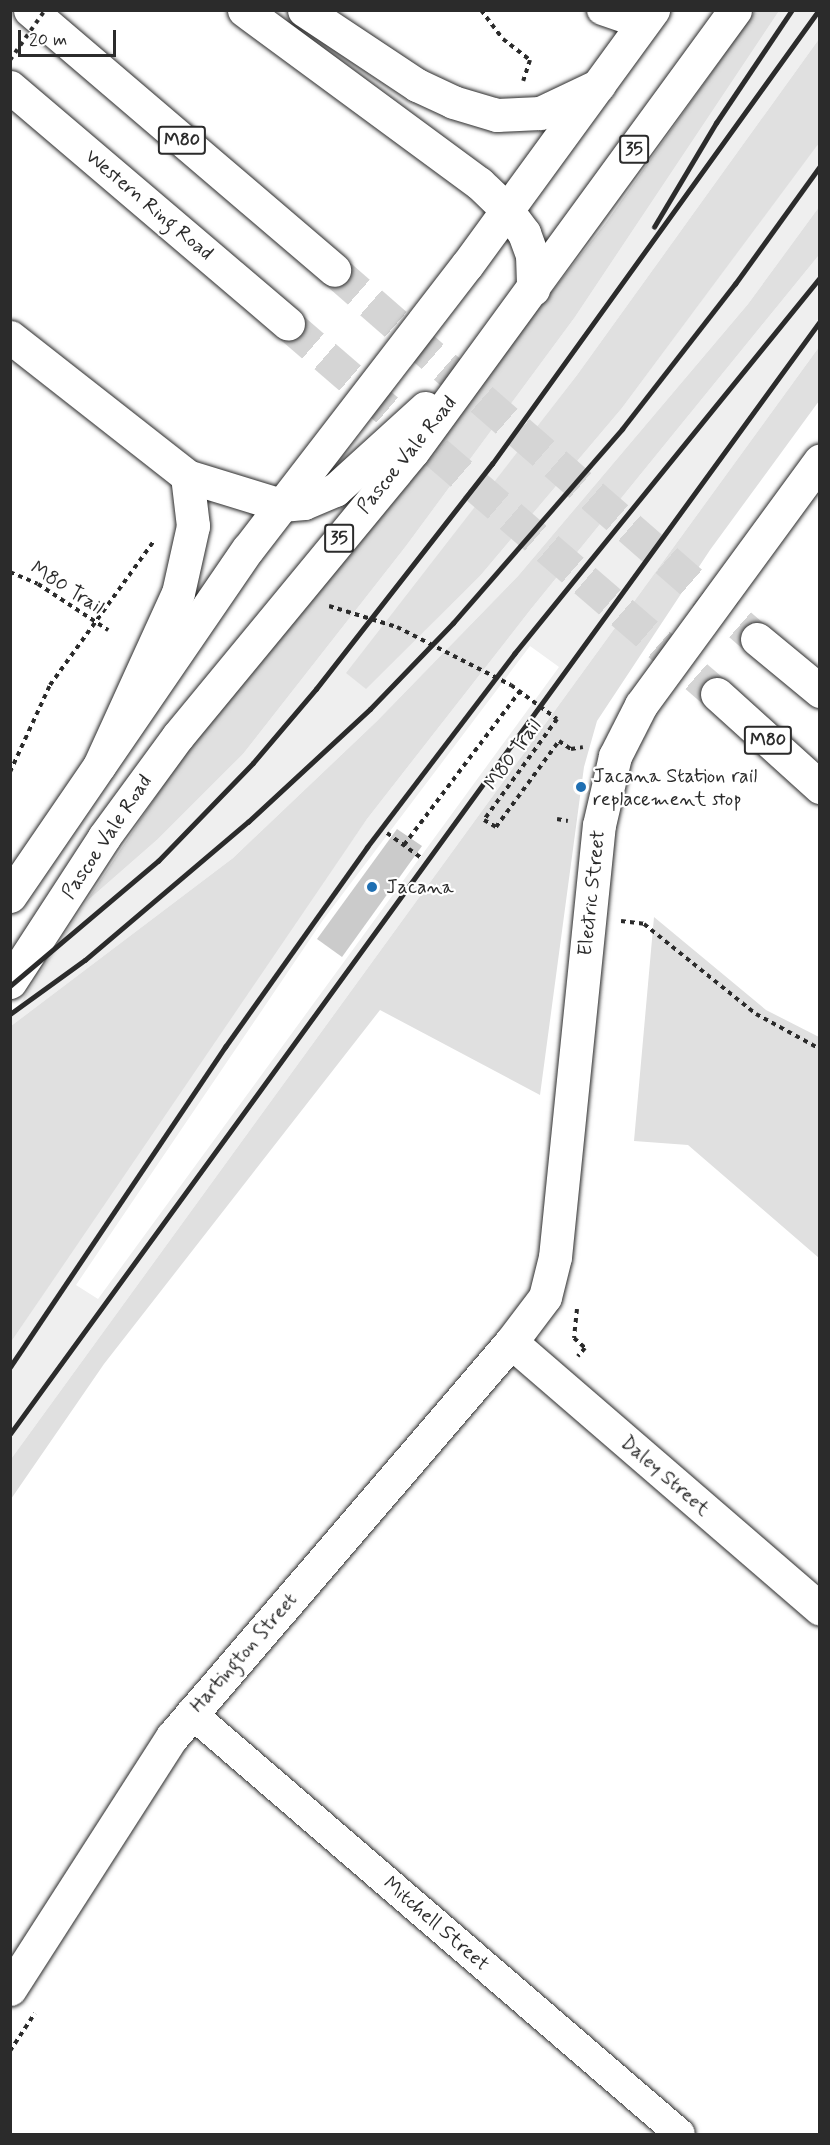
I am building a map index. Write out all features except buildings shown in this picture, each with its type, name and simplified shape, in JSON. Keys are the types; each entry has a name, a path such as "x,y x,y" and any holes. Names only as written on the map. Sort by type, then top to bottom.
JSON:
{"main road":[{"name":"M80","path":"30,10 334,270"},
{"path":"244,10 479,183 506,209 524,233 532,255 533,288"},
{"path":"304,10 417,85 453,102 512,116 540,113 599,85"},
{"name":"Pascoe Vale Road","path":"10,982 104,837 178,736 413,451 735,10"},
{"path":"10,896 281,505 506,209 648,17"},
{"name":"Western Ring Road","path":"10,87 288,324"},
{"path":"10,337 187,476 281,505 304,503 335,490 497,338"},
{"name":"Electric Street","path":"511,1342 536,1312 551,1283 599,825 615,756 641,705 819,460"},
{"path":"99,765 178,593 193,526 187,476"},
{"path":"757,639 819,691"},
{"name":"M80","path":"717,694 819,787"},
{"name":"Daley Street","path":"511,1342 819,1609"},
{"name":"Hartington Street","path":"10,1989 154,1762 191,1713 511,1342"}],"street":[{"path":"602,10 648,17"},
{"name":"Mitchell Street","path":"191,1713 680,2134"}],"path":[{"path":"10,60 45,10"},
{"path":"482,10 503,39 530,60 512,116"},
{"path":"10,772 50,685 168,521 193,526"},
{"name":"M80 Trail","path":"10,572 38,584 108,630"},
{"name":"M80 Trail","path":"329,606 397,627 520,691 557,719 484,820 496,827 559,741 571,749"},
{"path":"404,845 520,691"},
{"path":"387,833 420,857"},
{"path":"644,924 756,1014 819,1049"},
{"path":"547,1373 572,1364 585,1348 574,1338 578,1303"},
{"path":"10,2052 42,2003"}],"shaded area":[{"path":"755,11 779,11 575,317 406,546 243,754 158,839 86,902 200,730 413,478 486,375 605,224"},
{"path":"779,11 819,11 819,39 577,375 466,519 366,688 480,576 622,408 819,142 819,207 748,304 518,576 377,721 233,858 11,1026 10,1019 86,902 158,839 243,754 406,546 575,317"},
{"path":"819,39 820,142 622,408 480,576 366,689 346,673 577,375"},
{"path":"819,207 819,255 531,609 367,819 11,1342 11,1026 233,858 377,721 518,576 748,304"},
{"path":"819,255 819,347 11,1459 11,1342 226,1021 367,819 531,609","holes":["530,646 559,667 98,1299 76,1285 323,920"]},
{"path":"819,347 819,401 710,550 597,721 584,767 540,1095 380,1010 104,1364 11,1499 11,1459"},
{"path":"654,917 766,1010 819,1037 819,1258 688,1145 634,1141"}],"tunnel":[{"path":"334,270 757,639"},
{"path":"288,324 717,694"}],"railway":[{"path":"654,227 716,123 792,10"},
{"path":"10,986 158,861 253,763 316,689 492,464 819,10"},
{"path":"10,1014 85,960 248,822 370,709 453,623 622,429 735,284 820,166"},
{"path":"10,1367 225,1047 367,847 514,654 820,277"},
{"path":"10,1434 820,321"}],"place":[{"name":"Jacana Station rail replacement stop","path":"581,787"},
{"name":"Jacana","path":"372,887"}]}
